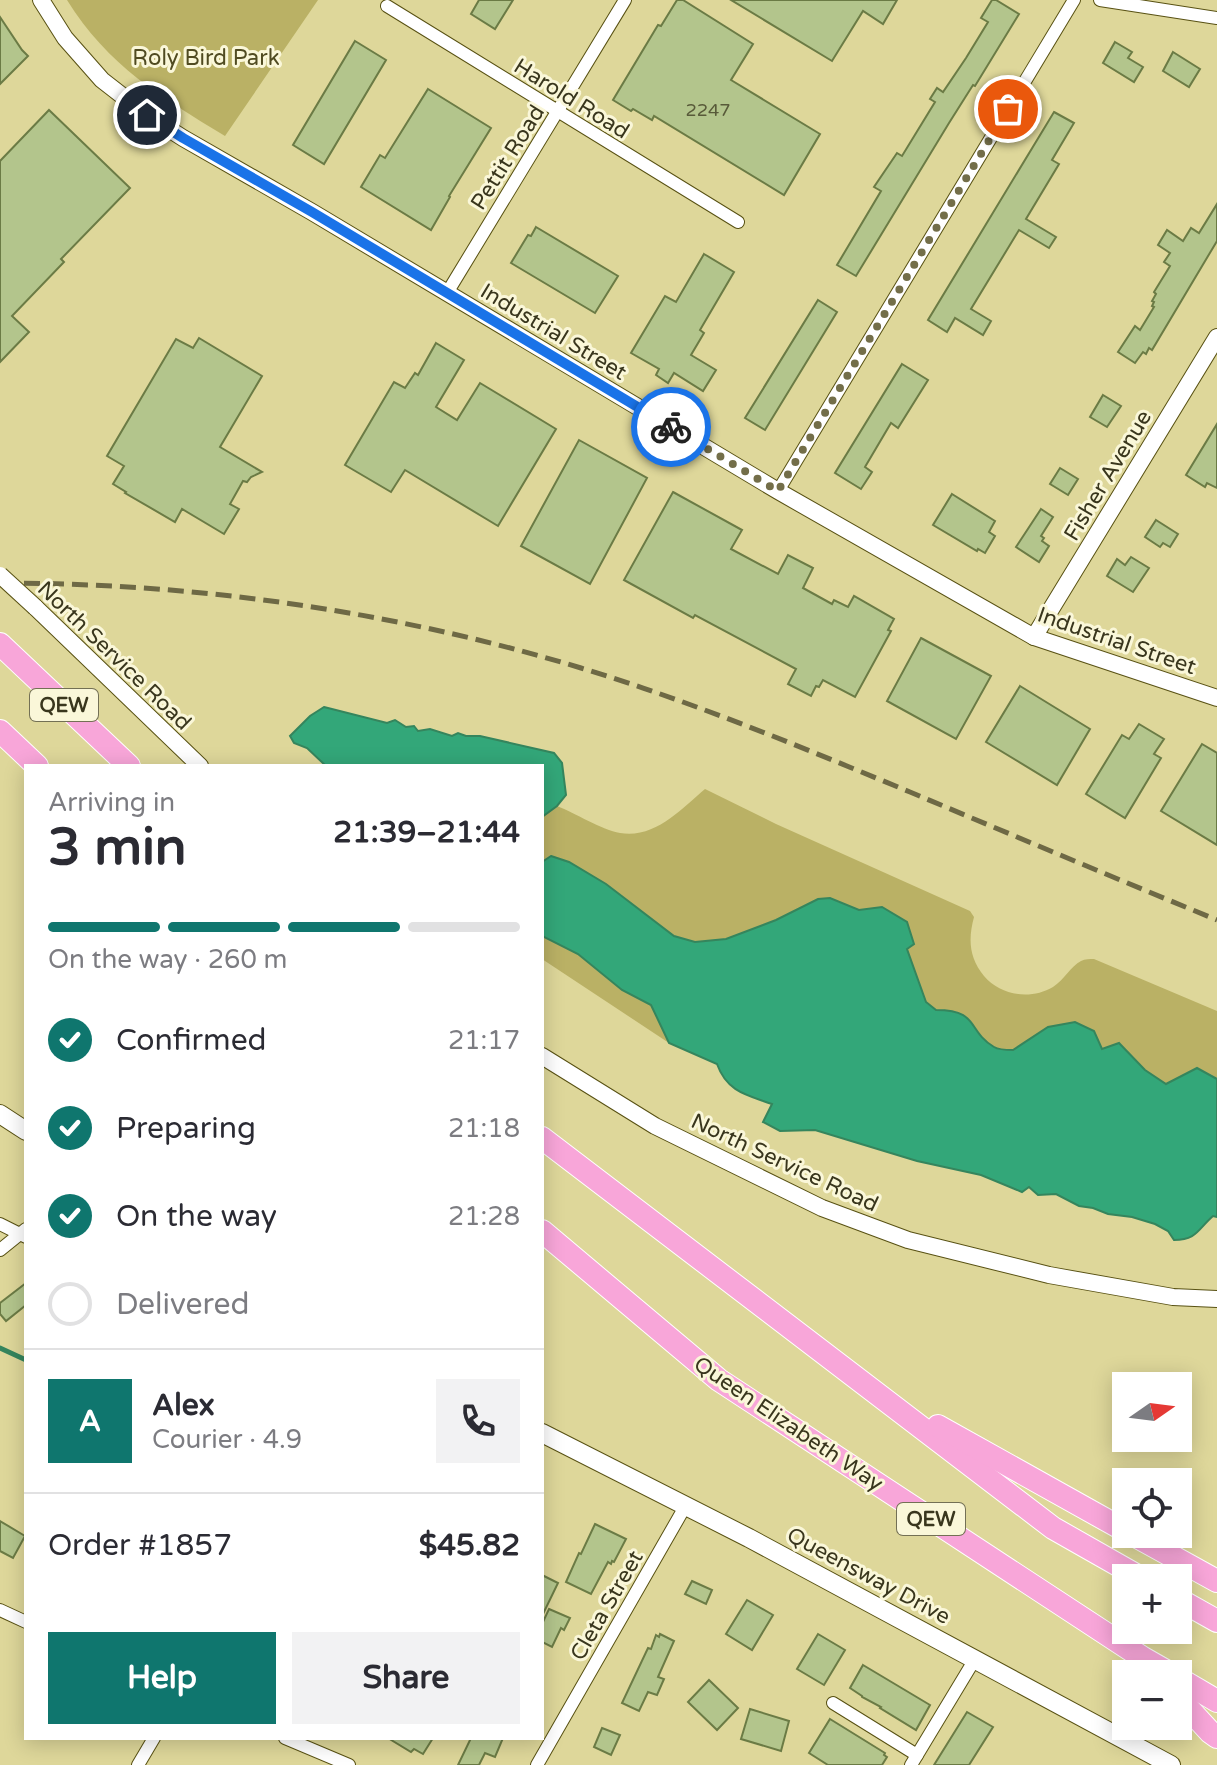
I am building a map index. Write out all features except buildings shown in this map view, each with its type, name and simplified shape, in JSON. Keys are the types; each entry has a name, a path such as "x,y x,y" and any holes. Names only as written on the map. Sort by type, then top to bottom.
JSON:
{"highway":[{"name":"QEW","path":"0,644 127,764"},
{"name":"QEW","path":"0,731 35,764"},
{"path":"544,1140 1053,1528 1116,1564"},
{"name":"Queen Elizabeth Way","path":"544,1233 719,1380 1141,1660"},
{"path":"778,1319 924,1419 1112,1523"},
{"path":"1157,1548 1217,1581"},
{"path":"1192,1607 1217,1621"},
{"path":"1192,1686 1217,1701"},
{"path":"1192,1712 1217,1737"}],"main road":[{"path":"0,1114 24,1130"},
{"name":"Queensway Drive","path":"544,1434 686,1505 1171,1765"}],"street":[{"name":"Industrial Street","path":"41,0 65,38 102,80 183,138 778,491 1034,637 1217,698"},
{"name":"Pettit Road","path":"447,293 625,0"},
{"path":"778,491 1074,0"},
{"path":"1100,0 1217,18"},
{"name":"Harold Road","path":"387,6 738,222"},
{"name":"Fisher Avenue","path":"1034,637 1217,337"},
{"name":"North Service Road","path":"0,575 198,764"},
{"name":"North Service Road","path":"544,1057 655,1126 822,1208 908,1240 1049,1275 1173,1297 1217,1299"},
{"path":"0,1224 24,1233"},
{"path":"0,1250 24,1234"},
{"name":"Cleta Street","path":"537,1765 686,1505"},
{"path":"0,1610 24,1621"},
{"path":"833,1703 914,1760 975,1659"},
{"path":"138,1765 153,1740"},
{"path":"290,1740 349,1765"}],"green space":[{"name":"Roly Bird Park","path":"67,0 318,0 225,136 179,108 118,62 100,44"},
{"path":"705,789 970,911 974,917 971,941 975,962 991,983 1008,992 1026,995 1044,991 1057,984 1077,963 1094,959 1217,1011 1217,1079 1197,1068 1166,1084 1145,1070 1119,1043 1102,1049 1048,1027 1013,1050 994,1047 967,1017 950,1011 936,1011 926,1002 882,907 859,910 830,898 818,899 776,920 726,939 695,942 674,936 649,918 544,863 544,816 557,806 605,828 633,834 656,827"},
{"path":"544,937 578,954 622,990 651,1005 669,1043 544,960"}],"shaded area":[{"path":"324,707 387,723 395,720 406,727 414,726 418,731 430,729 452,736 458,733 480,736 554,753 562,763 566,795 544,816 544,764 324,764 307,748 294,743 290,736"},
{"path":"551,856 569,862 606,884 674,936 695,942 726,939 776,920 818,899 830,898 859,910 882,907 907,922 914,944 907,949 926,1002 936,1010 960,1013 994,1047 1013,1050 1048,1027 1075,1022 1094,1031 1102,1049 1119,1043 1145,1070 1166,1084 1197,1068 1217,1079 1217,1217 1213,1216 1192,1236 1174,1240 1168,1231 1155,1224 1079,1206 1056,1194 1038,1195 1029,1187 1022,1192 981,1175 917,1161 815,1130 780,1131 763,1122 772,1104 732,1087 717,1064 669,1043 651,1005 622,990 578,954 544,937 544,861"}],"waterway":[{"path":"0,1348 24,1359"}],"railway":[{"path":"0,583 147,588 294,604 366,616 510,648 623,681 747,726 1217,920"}],"way so far":[{"path":"671,427 778,491 1008,109"}],"route":[{"path":"147,115 671,427"}]}
